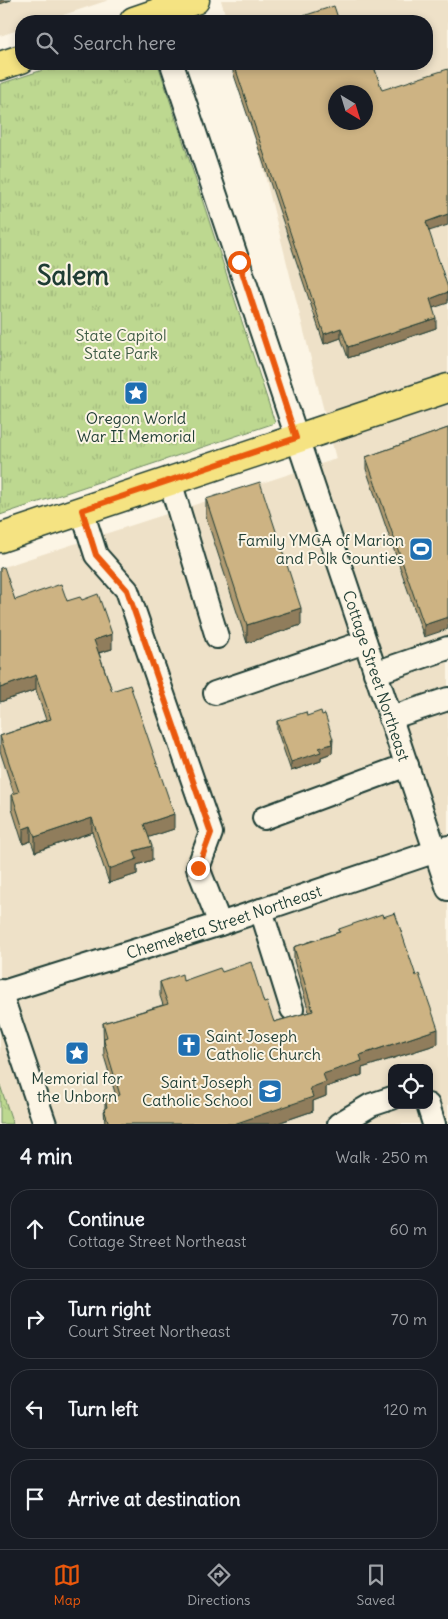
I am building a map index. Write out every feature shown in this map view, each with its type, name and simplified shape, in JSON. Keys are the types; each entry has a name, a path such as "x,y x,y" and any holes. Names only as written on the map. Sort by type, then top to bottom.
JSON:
{"main road":[{"path":"150,14 195,0"},
{"path":"0,66 15,61"},
{"path":"0,538 448,388"}],"street":[{"name":"Cottage Street Northeast","path":"174,70 390,718 407,766 442,849 448,889"},
{"path":"170,481 217,637"},
{"path":"82,510 96,555 127,590 211,833 198,868 220,924"},
{"path":"215,692 365,642"},
{"path":"375,673 448,648"},
{"path":"390,718 448,699"},
{"path":"264,818 407,766"},
{"name":"Chemeketa Street Northeast","path":"0,992 220,924 442,849"},
{"path":"261,910 292,1009"},
{"path":"0,992 45,1124"},
{"path":"339,1124 371,1105 388,1099"},
{"path":"429,1109 434,1124"}],"shaded area":[{"path":"0,0 109,0 63,15 15,15 15,31 0,36"},
{"path":"221,0 448,0 448,1124 0,1124 0,568 336,459 239,70 433,70 433,15 225,15"}],"green space":[{"name":"State Capitol State Park","path":"43,70 160,70 275,423 0,515 0,84"},
{"path":"0,1085 13,1124 0,1124"}],"building":[{"path":"334,6 337,15 306,15"},
{"path":"448,69 448,214 426,222 448,292 430,299 436,318 348,347 341,328 324,334 236,70 375,70 382,90"},
{"name":"Family YMCA of Marion and Polk Counties","path":"448,428 448,617 424,625 366,457"},
{"path":"260,482 301,608 247,625 206,499"},
{"path":"4,567 15,600 61,584 67,601 80,597 82,600 98,594 112,634 94,640 112,691 130,685 174,814 144,824 152,846 134,851 137,859 109,869 92,818 35,837 31,826 23,829 12,794 19,792 0,736 51,719 36,675 0,688 0,568"},
{"path":"321,711 322,715 325,714 333,739 331,739 332,744 319,748 321,752 291,762 277,721 306,712 307,716"},
{"path":"395,913 416,976 419,974 438,1029 360,1055 362,1061 323,1074 326,1082 310,1088 313,1097 234,1124 109,1124 104,1109 107,1107 105,1099 120,1095 104,1041 104,1038 107,1037 103,1023 168,1004 160,982 182,974 183,981 220,968 222,972 251,962 264,1003 267,1002 274,1022 313,1011 294,947 340,932 339,929 382,914 383,917"}],"place":[{"name":"Oregon World War II Memorial","path":"136,393"},
{"name":"Family YMCA of Marion and Polk Counties","path":"421,549"},
{"name":"Saint Joseph Catholic Church","path":"189,1045"},
{"name":"Memorial for the Unborn","path":"77,1053"},
{"name":"Saint Joseph Catholic School","path":"270,1091"}],"district":[{"name":"Salem","path":"73,276"}],"route":[{"path":"198,868 211,833 127,590 96,555 82,510 296,438 239,262"}]}
